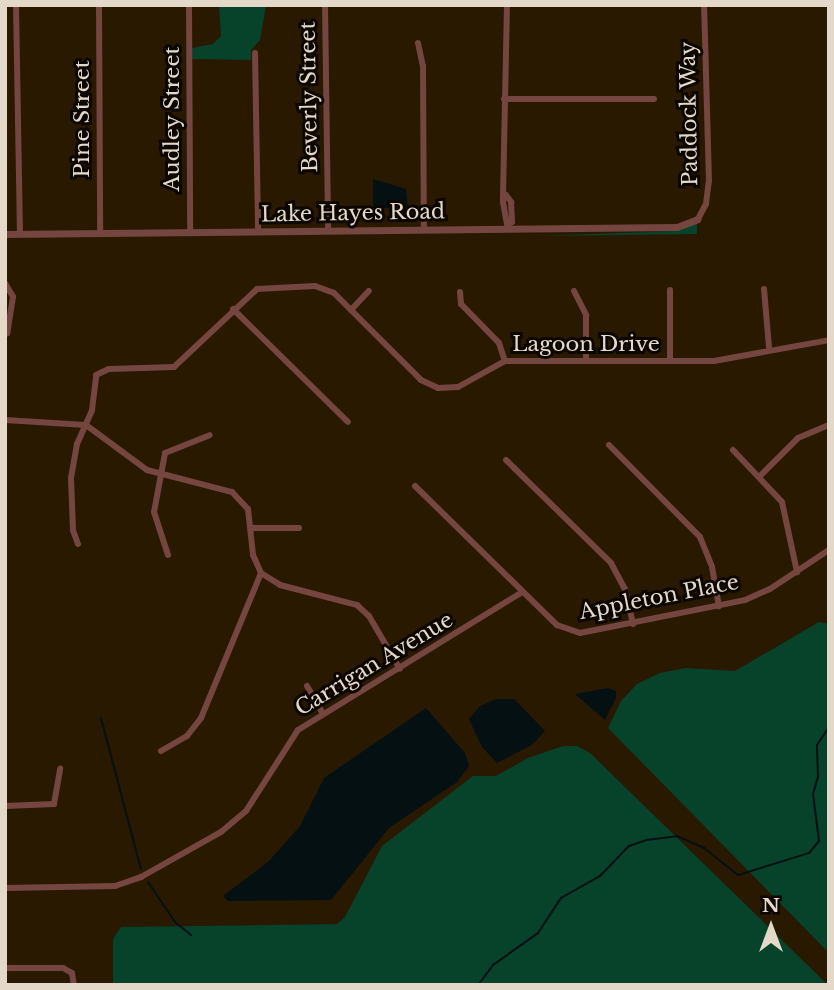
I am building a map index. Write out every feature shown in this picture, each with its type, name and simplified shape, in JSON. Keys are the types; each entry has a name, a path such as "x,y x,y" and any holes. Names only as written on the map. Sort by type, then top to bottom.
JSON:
{"street":[{"path":"16,5 20,234"},
{"name":"Pine Street","path":"99,5 100,233"},
{"name":"Audley Street","path":"189,5 190,232"},
{"name":"Beverly Street","path":"325,5 328,231"},
{"path":"507,5 504,222 508,227"},
{"name":"Paddock Way","path":"698,219 706,204 709,181 704,5"},
{"path":"418,43 423,66 424,230"},
{"path":"255,53 258,232"},
{"path":"504,99 654,99"},
{"name":"Lake Hayes Road","path":"5,234 677,227 698,219"},
{"path":"5,283 13,297 7,334"},
{"name":"Lagoon Drive","path":"86,425 101,370 174,367 257,289 315,286 334,293 421,380 438,388 458,387 505,361 714,361 769,348 829,340"},
{"path":"670,289 670,360"},
{"path":"764,289 769,348"},
{"path":"351,310 369,291"},
{"path":"574,291 586,315 586,360"},
{"path":"460,292 461,304 499,343 505,361"},
{"path":"233,309 348,422"},
{"path":"5,420 86,425 159,476 232,492 248,509 253,555 261,573 280,585 357,605 369,616 400,669"},
{"path":"78,544 72,530 72,478 86,425"},
{"path":"759,477 798,438 829,425"},
{"path":"168,555 154,512 159,476 169,449 202,442 210,436"},
{"path":"608,445 700,537 712,568 719,606"},
{"path":"733,450 782,502 797,572"},
{"path":"506,460 611,564 625,589 633,624"},
{"name":"Appleton Place","path":"415,486 522,592 568,631 591,632 719,606 771,589 829,550"},
{"path":"252,528 299,528"},
{"path":"161,751 187,736 201,718 261,573"},
{"name":"Carrigan Avenue","path":"5,888 101,888 141,877 234,823 258,795 291,737 323,714 522,592"},
{"path":"307,686 323,714"},
{"path":"5,806 54,804 59,794 60,769"},
{"path":"5,968 63,968 72,973 74,985"}],"green space":[{"path":"219,5 266,5 260,40 251,50 251,60 192,59 192,48 213,44 221,36"},
{"path":"697,223 697,234 537,236 677,231"},
{"path":"819,622 829,624 829,953 608,728 621,701 637,684 660,673 686,668 735,671"},
{"path":"563,746 577,746 590,753 828,985 113,985 113,939 121,927 337,924 345,917 382,846 473,776 496,776 528,758"}],"shaded area":[{"path":"373,179 406,189 408,208 373,208"},
{"path":"608,688 616,691 616,698 605,720 575,694"},
{"path":"496,699 514,699 545,731 533,744 497,763 482,747 469,719 480,706"},
{"path":"426,708 465,753 469,766 457,782 389,828 331,900 228,901 223,896 269,861 300,826 324,778"}],"waterway":[{"path":"101,718 141,869"},
{"path":"478,985 493,965 538,933 561,898 600,876 629,846 646,840 677,836 704,848 738,875 809,853 819,841 813,794 818,777 817,745 829,727"},
{"path":"148,882 175,922 191,935"}]}
